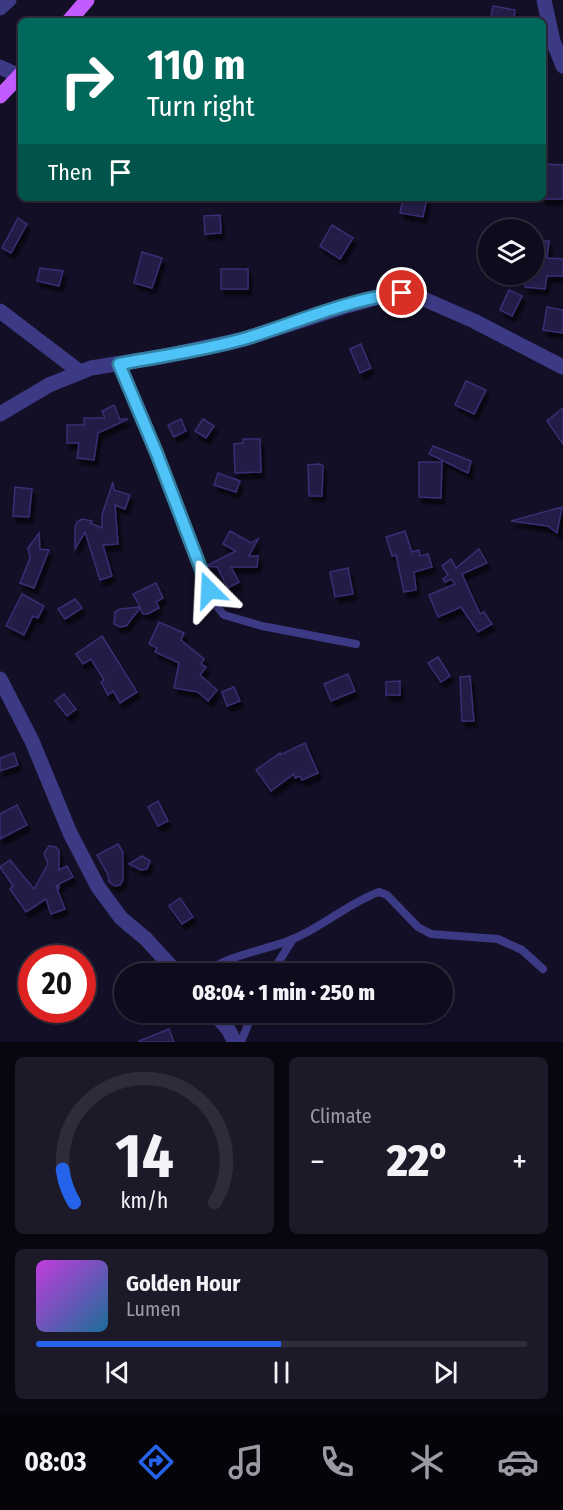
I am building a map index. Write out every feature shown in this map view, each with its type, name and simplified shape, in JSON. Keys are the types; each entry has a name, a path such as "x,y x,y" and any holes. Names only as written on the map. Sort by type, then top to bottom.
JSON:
{"main road":[{"path":"72,18 87,0"},
{"path":"0,96 18,77"}],"street":[{"path":"0,8 9,0"},
{"path":"544,0 553,41 563,66"},
{"path":"0,67 18,74"},
{"path":"0,414 49,385 80,372 244,339 343,307 402,293 417,296 474,321 563,367"},
{"path":"0,311 80,372"},
{"path":"0,679 32,741 74,841 98,887 121,918 146,939 168,963"},
{"path":"223,1023 235,1042"}],"lane":[{"path":"119,364 157,454 213,602 224,615 262,627 356,644"},
{"path":"224,963 293,939 379,892 387,896 418,927 431,934 498,939 522,950 543,969"},
{"path":"278,963 293,939"},
{"path":"241,1042 249,1023"}],"building":[{"path":"493,6 515,10 514,18 491,17"},
{"path":"546,164 563,165 563,199 546,199"},
{"path":"402,201 426,201 423,217 400,213"},
{"path":"220,215 221,233 205,234 204,216"},
{"path":"18,218 27,224 11,253 2,248"},
{"path":"332,225 353,238 340,259 320,246"},
{"path":"544,241 549,241 547,258 563,259 563,276 547,276 545,289 525,287 525,285 544,285"},
{"path":"142,252 162,258 152,288 134,283"},
{"path":"40,268 63,271 59,286 37,281"},
{"path":"221,269 248,269 248,289 221,289"},
{"path":"509,290 522,296 512,316 500,310"},
{"path":"547,307 563,310 563,333 543,330"},
{"path":"361,344 371,368 360,373 350,349"},
{"path":"466,381 486,390 474,414 455,405"},
{"path":"114,405 120,419 128,419 98,433 94,460 77,458 79,443 67,443 67,425 84,425 84,418 105,418 102,411"},
{"path":"563,408 563,444 547,421"},
{"path":"181,419 186,431 174,437 168,425"},
{"path":"203,419 214,426 206,438 195,431"},
{"path":"243,439 260,439 261,472 235,473 234,444 243,443"},
{"path":"433,446 471,461 468,473 429,454"},
{"path":"419,462 442,462 441,498 419,497"},
{"path":"308,465 323,466 322,496 309,496"},
{"path":"218,473 240,481 236,492 214,485"},
{"path":"113,482 114,490 130,495 125,509 115,505 118,544 103,545 112,576 100,580 85,532 75,549 75,527 82,519 92,521 90,523 102,528 102,515"},
{"path":"15,487 32,489 29,517 13,516"},
{"path":"562,507 557,533 548,526 511,521"},
{"path":"230,531 251,543 258,539 249,556 258,556 257,567 231,567 239,582 228,588 217,567 206,566 236,551 223,544"},
{"path":"405,531 412,552 419,550 420,556 428,554 432,567 414,572 416,590 404,592 396,555 392,556 386,537"},
{"path":"39,533 40,549 49,550 34,588 20,583 30,558 28,548"},
{"path":"479,549 487,563 462,574 480,614 484,612 492,624 478,632 461,607 438,617 429,595 455,584 451,579 445,582 443,579 448,575 442,566 451,559 456,568"},
{"path":"348,568 353,594 335,597 330,572"},
{"path":"156,583 163,598 156,602 159,608 143,614 140,608 126,626 120,627 114,624 115,612 120,609 140,607 133,594"},
{"path":"22,594 44,606 38,618 33,616 24,635 6,626"},
{"path":"75,599 82,608 65,619 58,609"},
{"path":"159,622 184,633 181,640 204,659 201,664 206,667 200,675 217,690 208,701 198,692 174,688 179,663 155,652 157,648 149,644"},
{"path":"102,636 137,692 120,703 113,691 108,695 101,682 104,680 91,659 83,664 76,654"},
{"path":"438,657 450,676 441,682 428,663"},
{"path":"348,674 355,691 331,701 324,684"},
{"path":"470,676 474,721 462,721 460,677"},
{"path":"400,681 400,695 386,695 386,682"},
{"path":"234,687 240,701 227,706 222,692"},
{"path":"64,694 76,709 67,716 55,701"},
{"path":"305,743 318,773 302,780 300,776 295,778 294,774 271,791 256,770 280,753 280,755"},
{"path":"14,753 18,765 0,771 0,758"},
{"path":"158,801 168,821 158,826 148,807"},
{"path":"17,805 27,825 0,839 0,814"},
{"path":"118,844 123,852 123,880 120,885 115,886 109,882 108,875 97,855"},
{"path":"49,846 56,847 59,851 59,870 67,866 73,877 59,884 59,889 56,886 65,909 51,914 46,899 26,912 10,889 13,886 0,867 10,860 34,889 48,864 44,853"},
{"path":"142,856 150,861 147,869 141,870 129,864"},
{"path":"180,898 193,917 182,924 169,906"},
{"path":"169,1029 174,1042 139,1042 139,1041"}],"route":[{"path":"209,590 157,454 119,364 244,339 343,307 402,293"}]}
